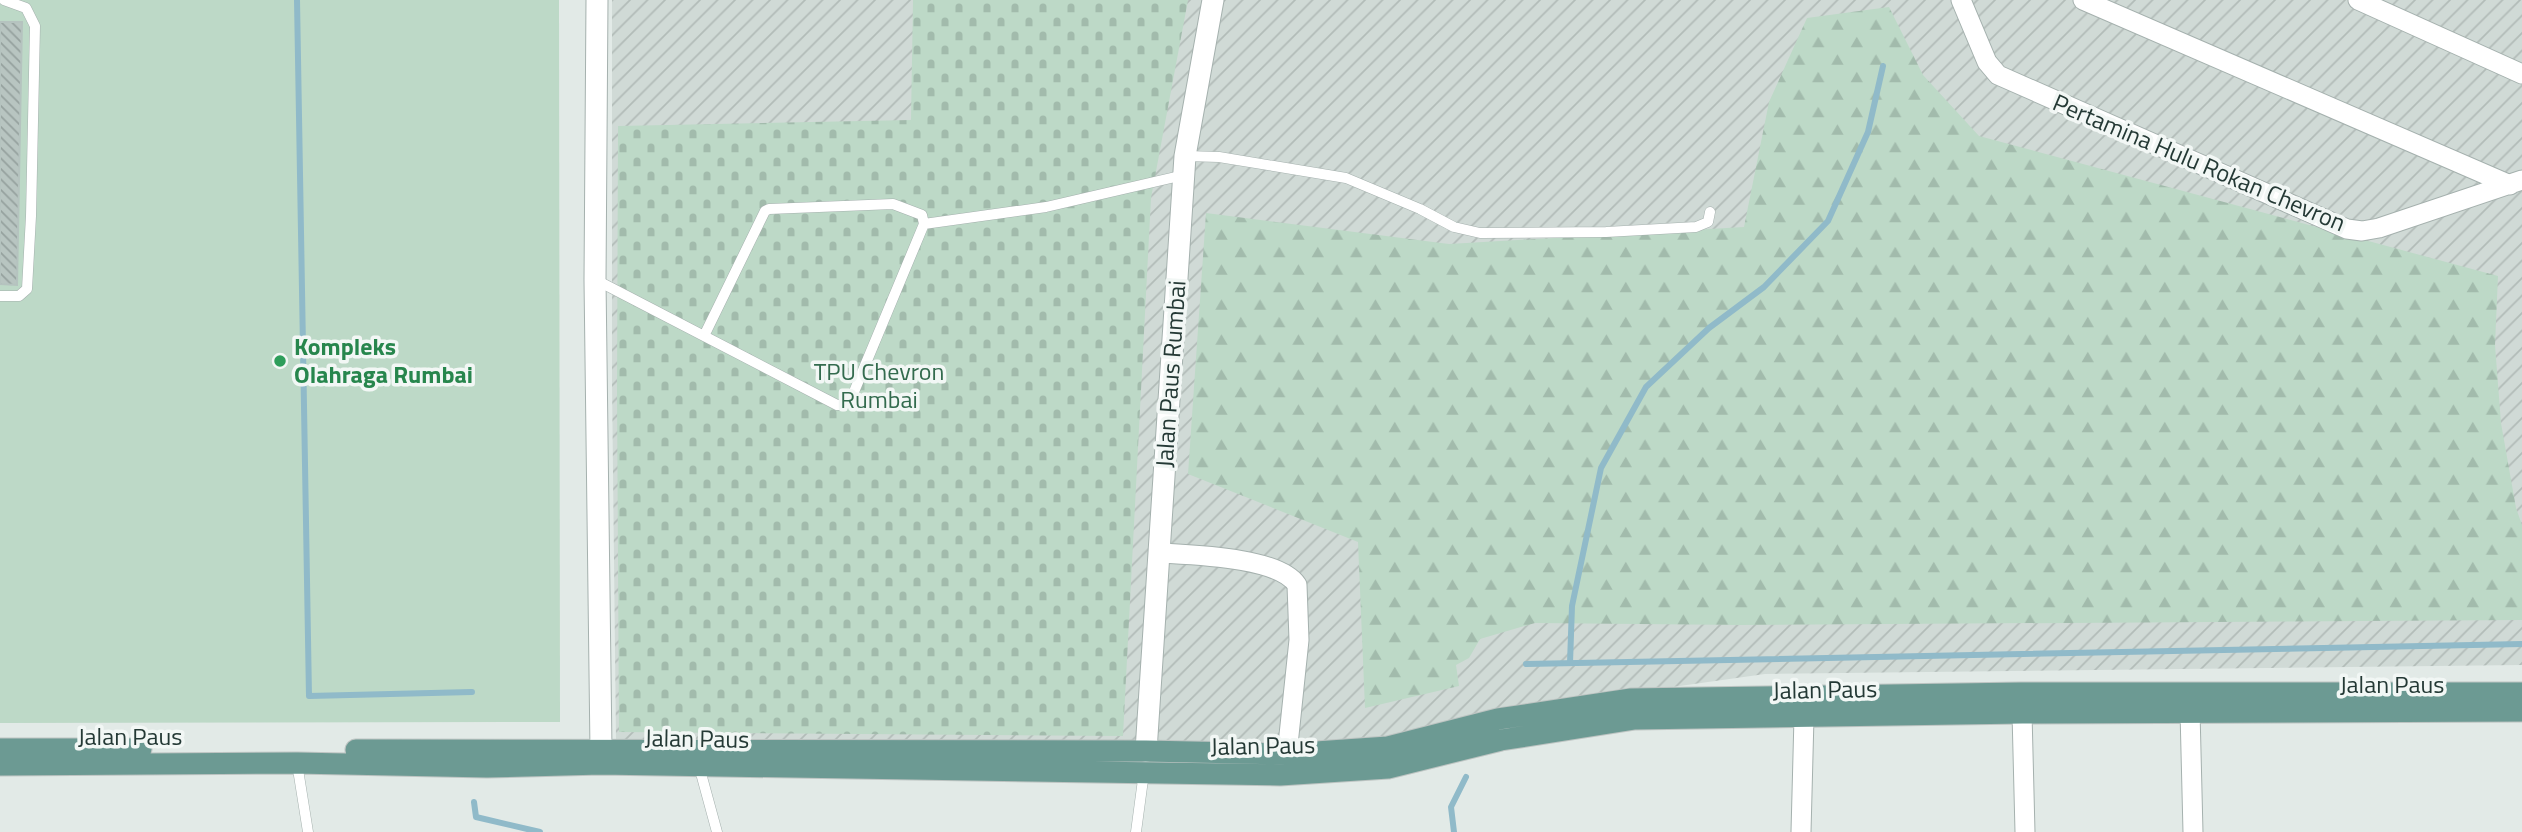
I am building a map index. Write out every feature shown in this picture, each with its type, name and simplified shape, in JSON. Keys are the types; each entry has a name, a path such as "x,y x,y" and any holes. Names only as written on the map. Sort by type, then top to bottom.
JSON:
{"main road":[{"name":"Jalan Paus","path":"0,749 601,757 1146,751 1287,754 1388,747 1498,719 1631,699 2021,693 2522,693"},
{"name":"Jalan Paus","path":"0,765 297,763 487,767 601,757 699,766 1280,775 1388,768 1501,740 1634,719 2022,713 2522,712"}],"street":[{"path":"597,0 595,280 601,757"},
{"name":"Jalan Paus Rumbai","path":"1146,751 1185,165 1213,0"},
{"name":"Pertamina Hulu Rokan Chevron","path":"1961,0 1987,62 1998,75 2347,229 2362,231 2379,228 2516,182"},
{"path":"2082,0 2516,182"},
{"path":"2358,0 2522,74"},
{"path":"1160,552 1220,557 1269,567 1294,581 1298,590 1299,640 1287,754"},
{"path":"2190,712 2193,832"},
{"path":"2022,713 2025,832"},
{"path":"1801,832 1804,717"}],"lane":[{"path":"0,296 19,296 27,289 34,105 35,26 26,8 4,0"},
{"path":"924,224 1046,207 1219,157 1346,178 1420,209 1454,227 1480,233 1606,232 1696,227 1708,222 1710,212"},
{"path":"595,280 838,405 844,405 851,399 924,224 922,215 893,204 769,208 765,211 704,336"},
{"path":"297,763 308,832"},
{"path":"699,766 717,832"},
{"path":"1136,832 1144,772"}],"shaded area":[{"path":"612,0 2522,0 2522,665 1765,674 1580,700 1391,747 616,739"}],"green space":[{"name":"Kompleks Olahraga Rumbai","path":"0,0 559,0 560,722 0,723"},
{"name":"TPU Chevron Rumbai","path":"913,0 1188,0 1151,198 1123,736 619,732 618,126 911,120"},
{"path":"1889,7 1923,75 1979,136 2498,276 2495,345 2501,423 2516,508 2522,525 2522,620 1740,625 1535,623 1480,639 1469,658 1456,665 1459,686 1365,708 1358,542 1188,474 1206,213 1449,244 1744,227 1769,102 1807,18"}],"building":[{"path":"0,22 22,22 17,285 0,284"}],"waterway":[{"path":"297,0 309,696 472,692"},
{"path":"1570,663 1572,606 1601,468 1646,387 1709,328 1764,287 1828,221 1868,132 1883,66"},
{"path":"1526,664 2522,644"},
{"path":"1454,832 1451,807 1466,777"},
{"path":"474,802 476,817 540,832"}],"place":[{"name":"Kompleks Olahraga Rumbai","path":"280,361"}]}
